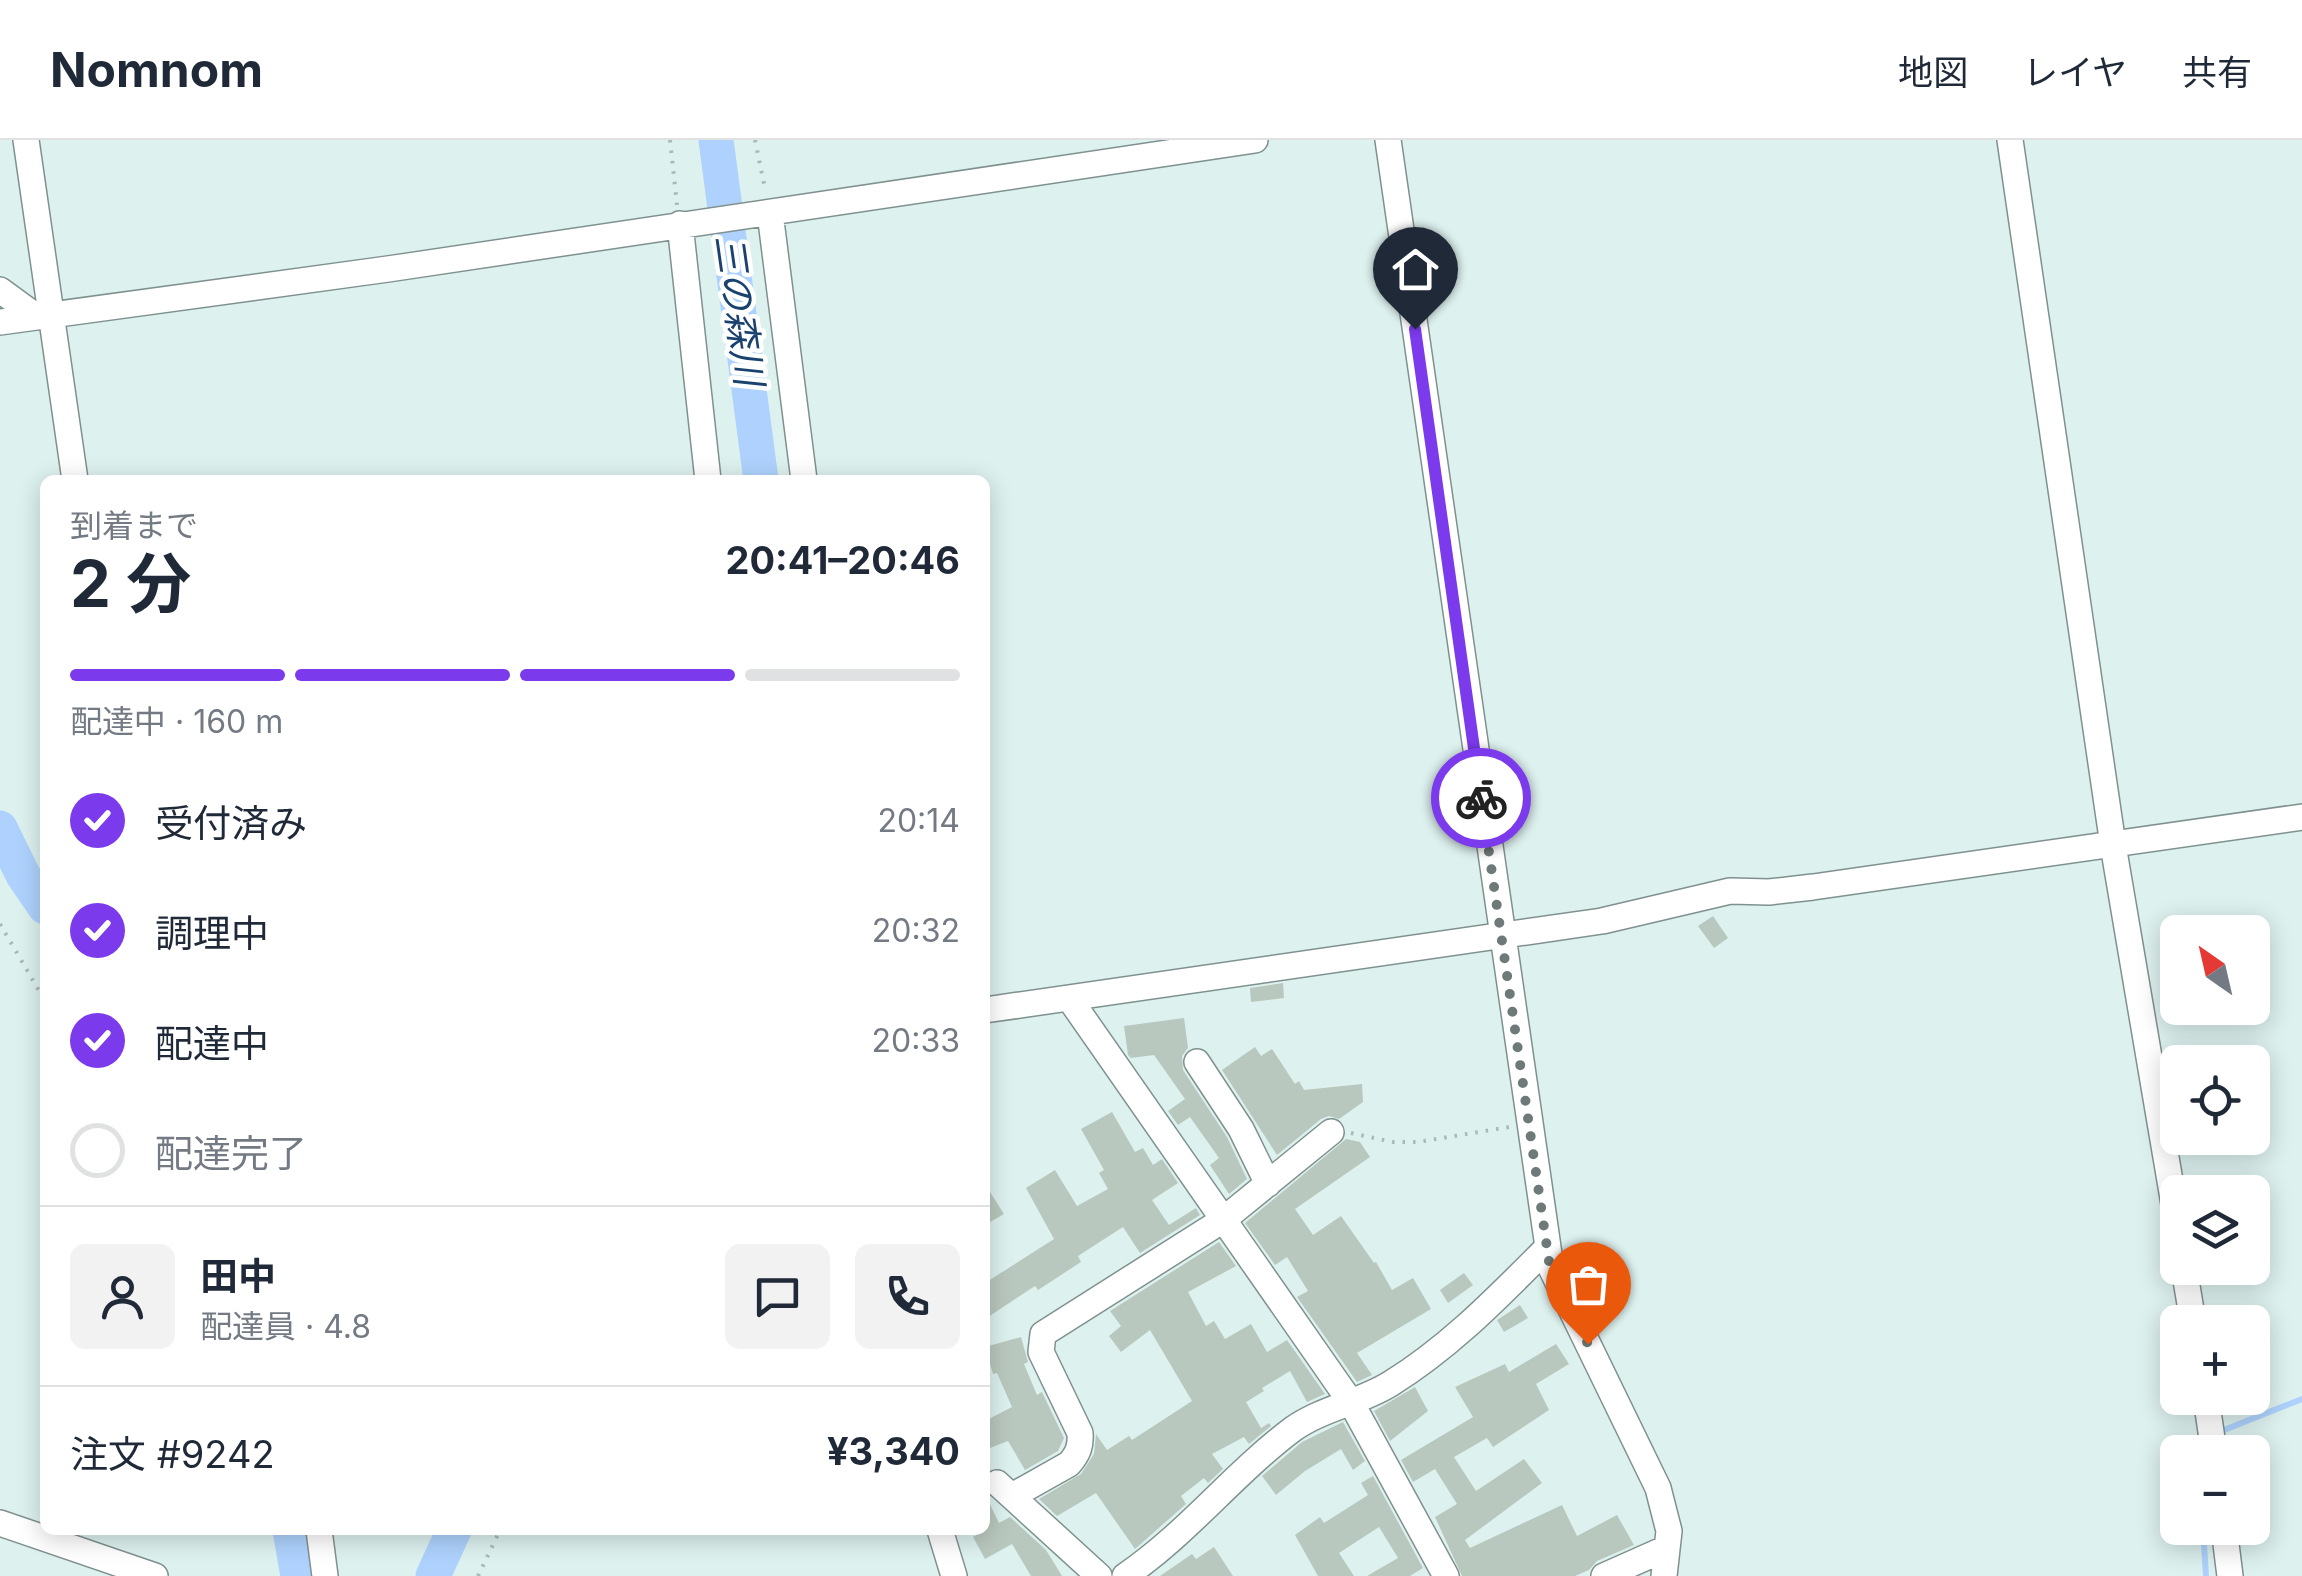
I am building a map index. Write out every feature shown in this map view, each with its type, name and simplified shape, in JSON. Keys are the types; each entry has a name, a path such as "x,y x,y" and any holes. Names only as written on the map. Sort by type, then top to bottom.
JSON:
{"street":[{"path":"26,140 44,315 74,475"},
{"path":"0,322 388,269 1255,140"},
{"path":"1388,140 1550,1268 1658,1488 1669,1530 1664,1576"},
{"path":"2010,140 2113,845 2169,1175"},
{"path":"762,214 803,475"},
{"path":"687,223 708,475"},
{"path":"0,290 44,315"},
{"path":"990,1009 1602,921 1730,890 1814,888 2302,818"},
{"path":"1069,998 1352,1404 1446,1576"},
{"path":"1196,1062 1240,1129 1268,1184"},
{"path":"1100,1576 1005,1490 1069,1464 1081,1442 1041,1352 1043,1334 1223,1220 1331,1132"},
{"path":"1125,1576 1177,1536 1294,1429 1332,1408 1352,1404 1405,1374 1489,1309 1547,1248"},
{"path":"0,1523 155,1576"},
{"path":"321,1535 325,1576"},
{"path":"942,1535 954,1576"},
{"path":"2226,1545 2230,1576"},
{"path":"1604,1576 1667,1548"}],"path":[{"path":"670,140 687,223"},
{"path":"755,140 762,214"},
{"path":"0,924 40,992"},
{"path":"1331,1132 1418,1142 1529,1124"},
{"path":"478,1576 498,1535"}],"building":[{"path":"1713,916 1728,938 1714,948 1698,926"},
{"path":"1283,983 1284,998 1251,1002 1250,988"},
{"path":"1184,1018 1188,1048 1182,1056 1183,1070 1227,1137 1247,1179 1229,1194 1210,1165 1219,1158 1190,1117 1178,1125 1168,1111 1185,1099 1154,1055 1128,1055 1124,1026"},
{"path":"1255,1047 1261,1056 1272,1049 1295,1084 1299,1081 1304,1090 1362,1084 1363,1102 1339,1119 1321,1119 1277,1155 1222,1070"},
{"path":"1112,1112 1135,1152 1143,1148 1153,1165 1162,1159 1178,1183 1152,1200 1169,1225 1196,1208 1200,1215 1140,1253 1123,1227 1078,1256 1081,1262 990,1316 990,1280 1054,1239 1026,1188 1055,1170 1077,1206 1108,1189 1099,1173 1104,1170 1081,1129"},
{"path":"1346,1139 1360,1142 1370,1157 1295,1209 1313,1235 1341,1216 1392,1290 1413,1278 1431,1309 1357,1353 1372,1375 1357,1382 1297,1297 1308,1291 1287,1257 1275,1265 1245,1223"},
{"path":"990,1192 1004,1214 990,1222"},
{"path":"1219,1242 1236,1266 1188,1292 1206,1326 1214,1321 1225,1339 1251,1324 1267,1352 1287,1340 1325,1394 1307,1402 1290,1371 1262,1388 1264,1391 1246,1402 1261,1428 1269,1423 1271,1426 1249,1444 1244,1437 1212,1454 1223,1469 1208,1483 1204,1478 1181,1496 1186,1504 1135,1549 1096,1493 1057,1516 1039,1499 1081,1474 1094,1454 1096,1434 1107,1450 1129,1436 1132,1440 1192,1401 1150,1330 1121,1352 1109,1336 1121,1326 1110,1311"},
{"path":"1464,1273 1473,1285 1448,1303 1440,1290"},
{"path":"1520,1305 1528,1318 1504,1332 1497,1320"},
{"path":"1021,1337 1028,1362 1024,1364 1037,1395 1042,1392 1064,1438 1058,1451 1025,1470 1008,1441 990,1448 990,1418 1012,1407 997,1373 993,1374 990,1346"},
{"path":"1556,1344 1569,1364 1536,1384 1549,1410 1493,1447 1487,1438 1454,1457 1476,1491 1524,1459 1542,1483 1465,1540 1470,1548 1562,1505 1577,1536 1617,1515 1634,1545 1597,1561 1575,1576 1462,1576 1435,1517 1457,1504 1435,1469 1413,1482 1401,1460 1473,1417 1455,1387 1505,1364 1509,1372"},
{"path":"1415,1387 1428,1411 1390,1441 1374,1411"},
{"path":"1343,1422 1365,1461 1353,1470 1341,1449 1276,1495 1262,1476 1302,1442"},
{"path":"1373,1476 1423,1568 1410,1576 1367,1576 1398,1558 1379,1527 1339,1553 1354,1576 1318,1576 1295,1535 1320,1517 1324,1523 1368,1495 1361,1483"},
{"path":"990,1504 999,1523 1010,1517 1046,1550 1062,1576 1031,1576 1012,1544 985,1559 973,1537 990,1535"},
{"path":"1214,1547 1233,1576 1160,1576 1192,1554 1196,1559"}],"waterway":[{"name":"三の森川","path":"716,140 760,475"},
{"path":"0,828 40,900"},
{"path":"2219,1432 2302,1399"},
{"path":"291,1535 298,1576"},
{"name":"三の森川","path":"433,1576 452,1535"},
{"path":"2204,1545 2206,1576"}],"way so far":[{"path":"1481,798 1550,1268 1588,1344"}],"route":[{"path":"1415,329 1481,798"}]}
